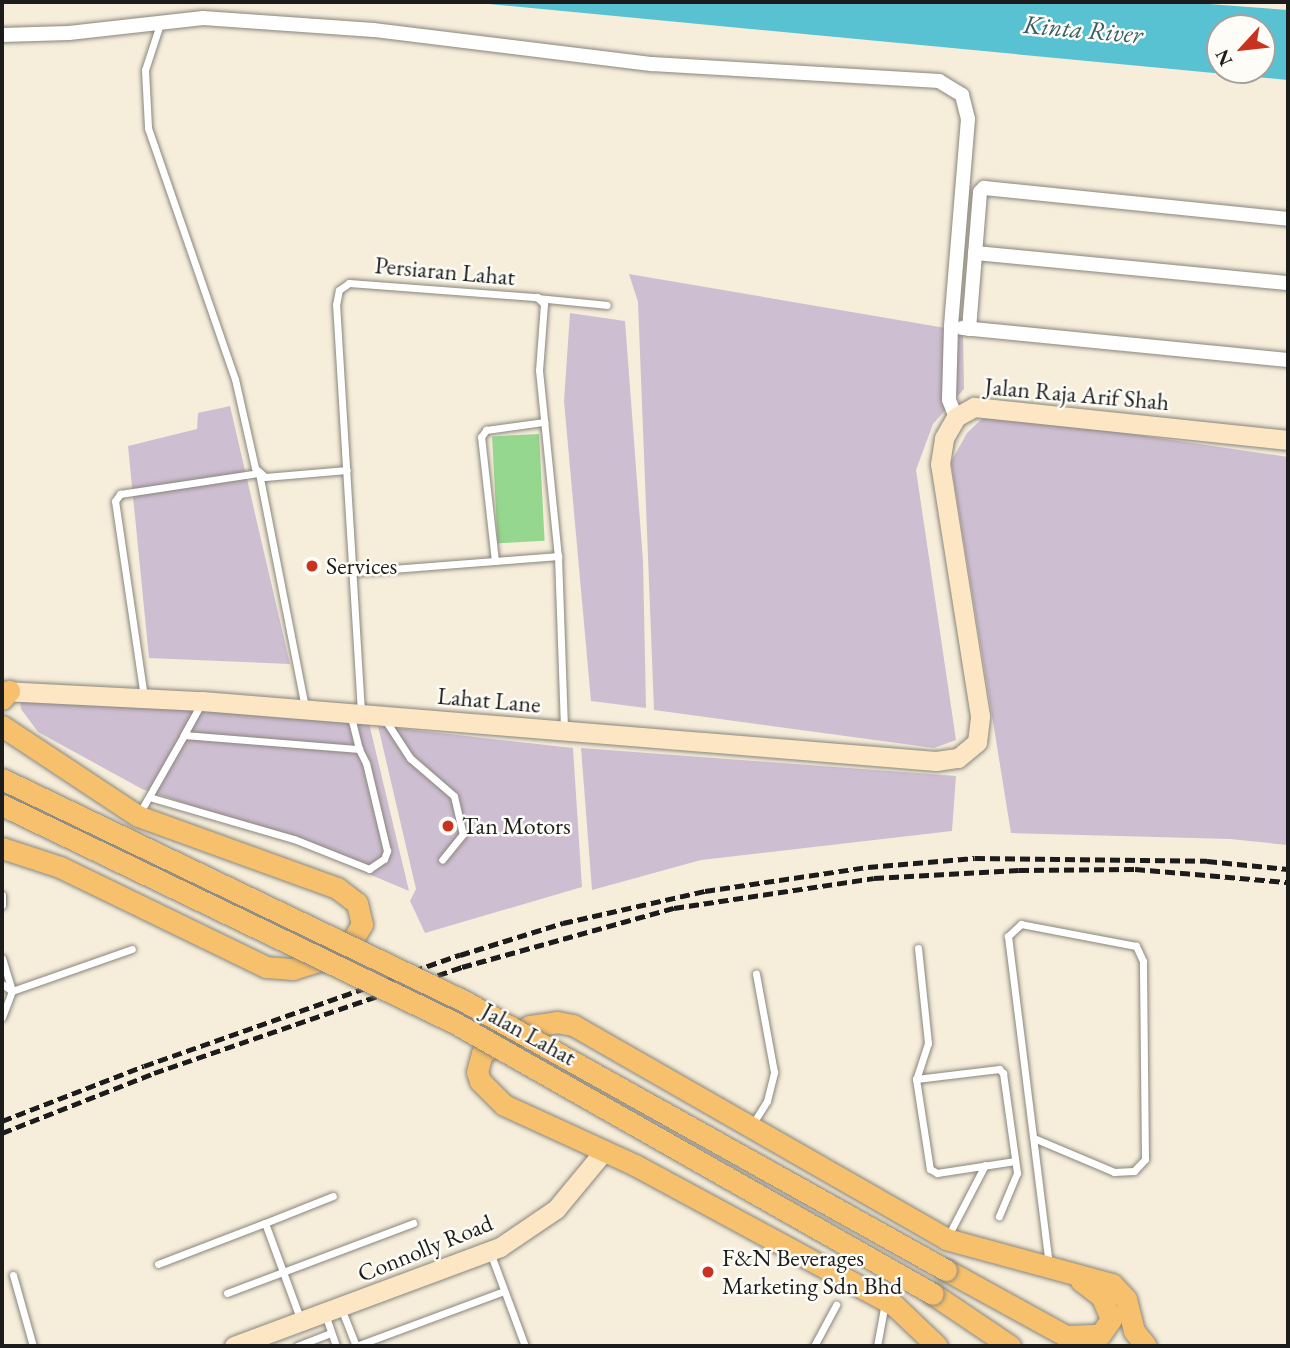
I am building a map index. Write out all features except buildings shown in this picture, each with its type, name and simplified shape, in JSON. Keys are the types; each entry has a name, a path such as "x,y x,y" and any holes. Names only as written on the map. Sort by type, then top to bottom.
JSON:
{"main road":[{"path":"2,848 60,867 266,967 308,966 346,947 359,933 362,924 357,903 337,888 144,806 3,726"},
{"name":"Jalan Lahat","path":"2,779 464,1001 1084,1346"},
{"name":"Jalan Lahat","path":"2,805 455,1023 933,1294 1010,1346"},
{"path":"937,1346 886,1300 604,1151 493,1098 477,1072 487,1047 547,1022 573,1025 750,1129 946,1239 1118,1289 1134,1331 1146,1346"},
{"path":"1059,1272 1101,1296 1111,1319 1100,1335 1064,1336"}],"street":[{"path":"2,35 69,33 203,18 374,30 652,64 939,81 962,95 968,119 951,327 949,400 956,417"},
{"path":"969,329 980,192 991,186 1288,219"},
{"path":"975,253 1288,283"},
{"path":"951,327 1288,360"},
{"name":"Jalan Raja Arif Shah","path":"970,752 977,742 980,716 940,464 944,438 956,417 974,407 1288,439"},
{"name":"Lahat Lane","path":"4,694 144,698 356,712 936,761 970,752"},
{"name":"Connolly Road","path":"234,1346 489,1252 556,1209 604,1151"}],"lane":[{"path":"161,21 145,70 148,128 235,379 259,473 305,709"},
{"name":"Persiaran Lahat","path":"144,806 294,839 369,869 384,859 387,851 366,763 359,749 356,712 354,572 339,290 349,283 537,298 545,313 539,370 558,556 564,731"},
{"path":"537,298 607,304"},
{"path":"495,561 481,437 486,430 544,422"},
{"path":"144,698 115,501 120,494 259,473 265,477 347,470"},
{"path":"354,572 558,556"},
{"path":"144,806 202,701"},
{"path":"382,715 399,746 454,796 463,834 442,860"},
{"path":"184,735 359,749"},
{"path":"2,895 2,905"},
{"path":"1036,1139 1114,1172 1133,1171 1145,1159 1143,961 1136,946 1021,924 1008,936 1036,1139 1059,1272"},
{"path":"918,948 928,1043 916,1079 930,1169 937,1173 1015,1161"},
{"path":"12,991 132,949"},
{"path":"2,958 12,991 2,1017"},
{"path":"750,1129 767,1101 774,1072 756,974"},
{"path":"2,984 12,991"},
{"path":"916,1079 1001,1070 1016,1180 999,1216"},
{"path":"946,1239 985,1165"},
{"path":"158,1264 334,1196"},
{"path":"265,1223 301,1322"},
{"path":"227,1293 413,1223"},
{"path":"489,1252 525,1346"},
{"path":"13,1275 33,1346"},
{"path":"333,1310 356,1346 504,1291"},
{"path":"877,1346 886,1300"},
{"path":"814,1346 836,1305"},
{"path":"333,1310 331,1333 336,1346"},
{"path":"297,1346 331,1333"}],"shaded area":[{"path":"629,274 963,331 964,389 933,424 916,470 956,740 934,748 654,710 638,302"},
{"path":"570,313 625,321 643,561 646,708 591,701 564,401"},
{"name":"Services","path":"230,406 290,664 149,658 128,446 197,429 198,413"},
{"path":"988,413 1288,457 1288,845 1230,839 1011,833 951,462 967,433"},
{"path":"20,696 369,723 409,891 272,833 142,789 38,732 21,709"},
{"path":"378,726 573,748 582,887 425,933 410,901 416,889"},
{"path":"581,748 956,776 952,831 701,860 592,890"}],"green space":[{"path":"539,434 545,541 498,543 492,436"}],"water":[{"name":"Kinta River","path":"468,2 1182,2 1288,10 1288,80 1276,79 1276,14 1206,14 1206,72"}],"railway":[{"path":"2,1121 144,1066 460,955 563,923 705,891 868,867 975,858 1207,861 1288,869"},
{"path":"2,1133 154,1073 462,967 674,908 874,878 1019,870 1135,869 1288,882"}],"place":[{"name":"Services","path":"312,566"},
{"name":"Tan Motors","path":"448,826"},
{"name":"F&N Beverages Marketing Sdn Bhd","path":"708,1272"}]}
